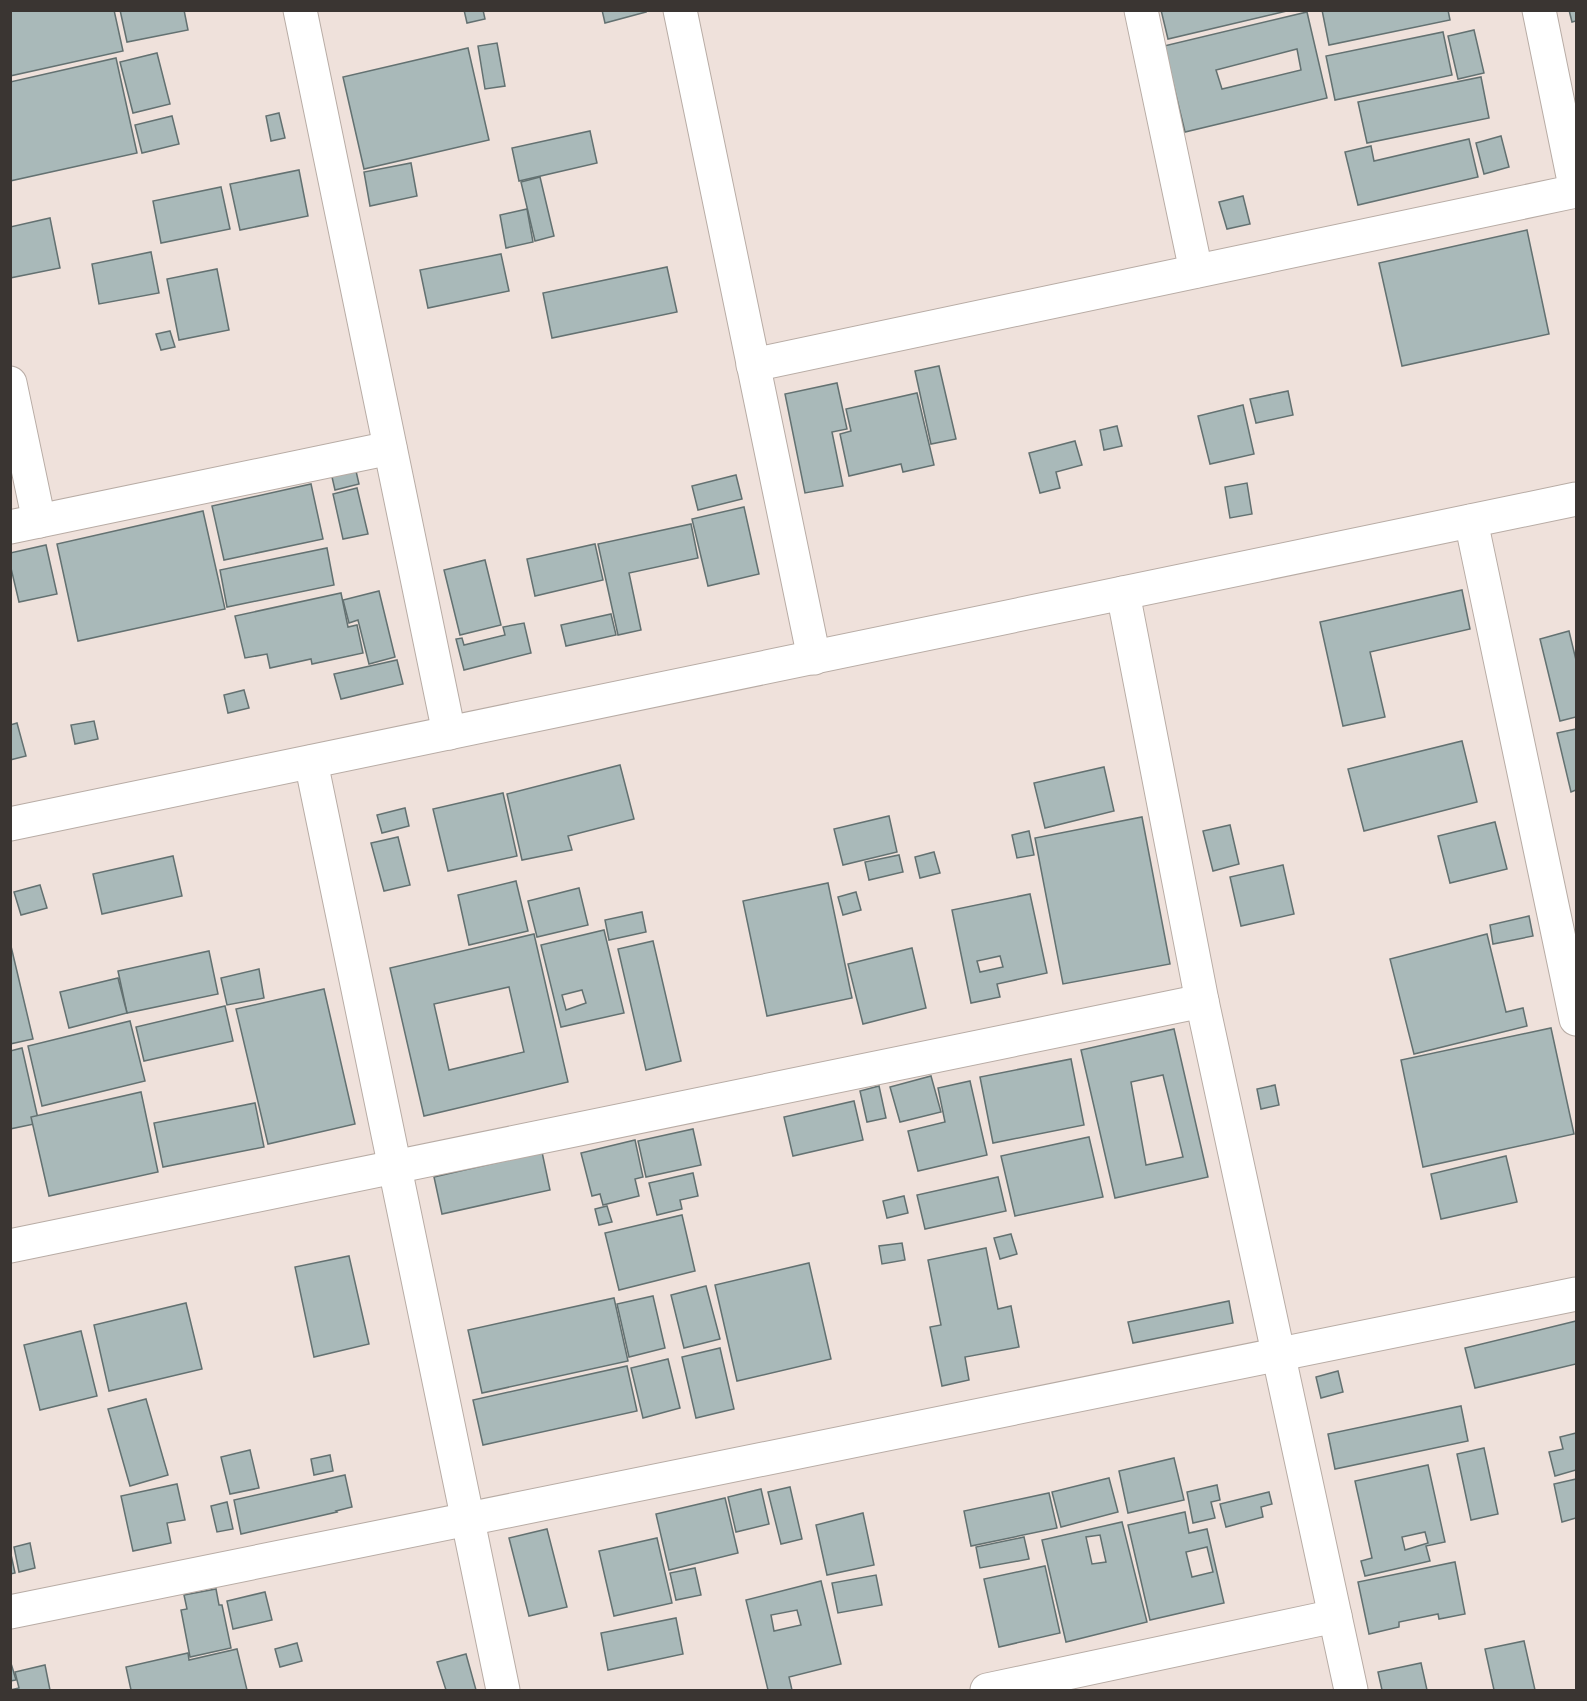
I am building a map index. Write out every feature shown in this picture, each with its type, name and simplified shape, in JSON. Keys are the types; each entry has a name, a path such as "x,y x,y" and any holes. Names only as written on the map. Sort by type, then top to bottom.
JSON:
{"street":[{"path":"300,10 449,733"},
{"path":"680,10 814,658"},
{"path":"1141,10 1196,271"},
{"path":"753,364 1576,191 1539,10"},
{"path":"10,383 25,524 390,448"},
{"path":"10,824 1576,499"},
{"path":"1471,521 1566,922 1576,1019"},
{"path":"1123,593 1202,1001 1351,1690"},
{"path":"311,762 502,1690"},
{"path":"10,1246 1202,1001"},
{"path":"10,1612 1576,1294"},
{"path":"987,1690 1335,1616"}],"building":[{"path":"10,10 114,10 123,51 10,76"},
{"path":"120,10 184,10 188,30 127,42"},
{"path":"464,10 483,10 485,19 467,23"},
{"path":"602,10 645,10 646,12 605,23"},
{"path":"1161,10 1291,10 1168,39"},
{"path":"1322,10 1448,10 1450,20 1329,45"},
{"path":"1569,10 1576,10 1576,21 1572,22"},
{"path":"1307,12 1327,98 1185,132 1164,46","holes":["1297,49 1301,70 1222,89 1216,70"]},
{"path":"1474,30 1484,73 1458,79 1448,36"},
{"path":"1443,32 1452,75 1335,100 1326,56"},
{"path":"497,43 505,86 485,89 478,46"},
{"path":"468,48 489,140 364,169 343,77"},
{"path":"157,53 170,104 133,113 120,62"},
{"path":"116,58 137,153 10,181 10,82"},
{"path":"1481,77 1489,118 1367,143 1358,102"},
{"path":"279,113 285,138 271,141 266,116"},
{"path":"172,116 179,144 142,153 135,125"},
{"path":"590,131 597,163 519,181 512,148"},
{"path":"1501,136 1509,167 1484,174 1476,143"},
{"path":"1469,139 1478,177 1358,205 1345,152 1371,146 1374,161"},
{"path":"411,163 417,196 370,206 364,172"},
{"path":"299,170 308,216 240,230 230,184"},
{"path":"540,177 554,236 535,241 521,182"},
{"path":"221,187 230,229 161,243 153,201"},
{"path":"1243,196 1250,224 1227,229 1219,202"},
{"path":"527,209 533,242 506,248 500,215"},
{"path":"50,218 60,268 10,278 10,227"},
{"path":"1527,230 1549,334 1402,366 1379,263"},
{"path":"151,252 159,293 99,304 92,264"},
{"path":"501,254 509,291 428,308 420,270"},
{"path":"667,267 677,312 552,338 543,293"},
{"path":"217,269 229,330 179,340 167,279"},
{"path":"170,331 175,347 161,350 156,334"},
{"path":"939,366 956,439 931,444 915,371"},
{"path":"837,383 847,429 832,432 843,486 805,493 785,394"},
{"path":"1288,391 1293,415 1256,423 1250,399"},
{"path":"917,393 934,465 903,472 901,464 849,476 840,434 851,431 846,409"},
{"path":"1243,405 1254,454 1210,464 1198,416"},
{"path":"1117,426 1122,446 1104,450 1100,430"},
{"path":"1075,441 1082,465 1056,472 1060,488 1040,493 1029,453"},
{"path":"353,458 359,484 335,490 329,464"},
{"path":"736,475 742,499 698,510 692,486"},
{"path":"1247,483 1252,514 1230,518 1225,487"},
{"path":"311,484 323,539 224,560 212,506"},
{"path":"357,488 368,534 343,539 333,494"},
{"path":"744,507 759,574 708,586 692,519"},
{"path":"203,511 225,609 78,641 57,544"},
{"path":"691,524 698,558 629,573 641,630 618,635 598,544"},
{"path":"595,544 603,580 535,596 527,559"},
{"path":"46,545 57,594 19,602 10,564 10,553"},
{"path":"327,548 334,585 227,607 220,570"},
{"path":"485,560 501,625 460,635 444,570"},
{"path":"1462,590 1470,629 1370,652 1385,717 1343,726 1320,622"},
{"path":"379,591 395,657 369,664 358,620 349,623 343,600"},
{"path":"341,593 348,627 357,625 363,653 312,664 311,659 270,668 267,654 245,658 235,616"},
{"path":"611,614 616,635 566,646 561,625"},
{"path":"524,623 531,653 464,670 456,639 462,638 464,645 505,635 503,627"},
{"path":"1569,631 1576,660 1576,717 1560,721 1540,639"},
{"path":"397,660 403,684 341,699 334,674"},
{"path":"244,690 249,708 228,713 224,695"},
{"path":"94,721 98,739 75,744 71,725"},
{"path":"17,723 26,756 10,760 10,725"},
{"path":"1576,729 1576,790 1571,792 1557,733"},
{"path":"1462,741 1477,802 1364,831 1348,769"},
{"path":"620,765 634,819 568,836 572,850 522,860 507,794"},
{"path":"1104,767 1114,811 1045,828 1034,783"},
{"path":"503,793 517,856 448,871 433,809"},
{"path":"405,808 409,826 382,833 377,815"},
{"path":"889,816 897,852 843,865 834,829"},
{"path":"1142,817 1170,964 1063,984 1035,838"},
{"path":"1495,822 1507,869 1450,883 1438,836"},
{"path":"1230,825 1239,864 1213,871 1203,831"},
{"path":"1029,831 1034,855 1017,858 1012,835"},
{"path":"398,837 410,885 384,891 371,843"},
{"path":"934,852 940,873 920,878 915,857"},
{"path":"899,855 903,872 869,880 865,862"},
{"path":"173,856 182,896 102,914 93,874"},
{"path":"1283,865 1294,914 1241,926 1230,877"},
{"path":"516,881 528,931 469,945 458,895"},
{"path":"828,883 852,998 767,1016 743,901"},
{"path":"40,885 47,908 21,915 14,892"},
{"path":"579,888 588,925 537,937 528,901"},
{"path":"856,892 861,910 843,915 838,897"},
{"path":"1030,894 1047,973 997,984 1000,997 971,1003 952,910","holes":["1000,956 1003,967 980,972 977,961"]},
{"path":"642,912 646,932 609,940 605,920"},
{"path":"1529,916 1533,936 1493,944 1490,925"},
{"path":"604,930 624,1013 561,1027 541,945","holes":["582,990 586,1003 566,1010 562,995"]},
{"path":"534,934 568,1082 424,1116 390,968","holes":["509,987 524,1052 449,1070 434,1004"]},
{"path":"1487,934 1506,1012 1523,1008 1527,1026 1414,1054 1390,959"},
{"path":"653,941 681,1061 646,1070 618,949"},
{"path":"10,942 33,1039 10,1044"},
{"path":"912,948 926,1008 863,1024 848,964"},
{"path":"209,951 218,994 127,1013 118,971"},
{"path":"259,969 264,998 227,1005 221,978"},
{"path":"118,978 127,1013 69,1028 60,992"},
{"path":"324,989 355,1124 268,1144 236,1009"},
{"path":"225,1006 233,1041 144,1061 136,1027"},
{"path":"130,1021 145,1081 42,1106 28,1046"},
{"path":"1551,1028 1574,1134 1423,1167 1401,1060"},
{"path":"1174,1029 1208,1177 1115,1198 1081,1050","holes":["1163,1075 1183,1157 1146,1165 1131,1082"]},
{"path":"22,1048 39,1123 10,1129 10,1051"},
{"path":"1071,1059 1084,1125 993,1143 980,1077"},
{"path":"931,1076 941,1112 900,1122 890,1087"},
{"path":"970,1081 987,1155 918,1171 908,1131 945,1122 938,1088"},
{"path":"1275,1085 1279,1105 1261,1109 1257,1089"},
{"path":"879,1086 886,1118 867,1122 860,1091"},
{"path":"141,1092 158,1172 49,1196 31,1117"},
{"path":"854,1101 863,1140 793,1156 784,1117"},
{"path":"255,1103 264,1147 163,1167 154,1123"},
{"path":"693,1129 701,1165 646,1177 638,1141"},
{"path":"1089,1137 1103,1197 1015,1216 1001,1156"},
{"path":"635,1140 643,1177 635,1179 639,1196 603,1205 600,1194 592,1196 581,1153"},
{"path":"542,1152 550,1190 442,1214 434,1177"},
{"path":"1506,1156 1517,1202 1441,1219 1431,1174"},
{"path":"693,1173 698,1196 680,1200 682,1209 657,1215 649,1183"},
{"path":"998,1177 1006,1211 925,1229 917,1195"},
{"path":"904,1196 908,1213 887,1218 883,1201"},
{"path":"607,1206 612,1222 599,1225 595,1209"},
{"path":"682,1215 695,1271 619,1290 605,1233"},
{"path":"1011,1234 1017,1254 1000,1259 994,1238"},
{"path":"902,1243 905,1260 882,1264 879,1246"},
{"path":"986,1248 998,1309 1011,1306 1019,1347 965,1357 969,1380 942,1386 930,1327 941,1325 928,1260"},
{"path":"349,1256 369,1344 314,1357 295,1267"},
{"path":"809,1263 831,1359 737,1381 715,1285"},
{"path":"706,1286 720,1339 684,1348 671,1295"},
{"path":"653,1296 665,1348 629,1357 617,1304"},
{"path":"614,1298 628,1361 482,1393 468,1330"},
{"path":"1229,1301 1233,1323 1133,1343 1128,1322"},
{"path":"186,1303 202,1369 109,1391 94,1325"},
{"path":"1576,1321 1576,1364 1475,1388 1465,1348"},
{"path":"81,1331 97,1396 40,1410 24,1345"},
{"path":"720,1348 734,1409 696,1418 682,1357"},
{"path":"668,1359 680,1408 643,1418 631,1368"},
{"path":"627,1366 637,1411 483,1445 473,1400"},
{"path":"1338,1371 1343,1392 1321,1398 1316,1377"},
{"path":"146,1399 168,1475 130,1486 108,1409"},
{"path":"1461,1406 1468,1441 1335,1469 1328,1434"},
{"path":"1576,1433 1576,1470 1555,1476 1549,1452 1563,1449 1560,1437"},
{"path":"1484,1448 1498,1514 1471,1520 1457,1454"},
{"path":"250,1450 259,1488 230,1494 221,1457"},
{"path":"330,1455 333,1471 314,1475 311,1459"},
{"path":"1174,1458 1184,1500 1128,1513 1119,1471"},
{"path":"1428,1465 1445,1542 1426,1546 1430,1561 1365,1576 1361,1561 1372,1558 1355,1481","holes":["1425,1532 1428,1543 1405,1550 1402,1537"]},
{"path":"345,1475 352,1507 241,1534 234,1500"},
{"path":"1109,1478 1118,1512 1061,1527 1052,1492"},
{"path":"1576,1479 1576,1518 1562,1522 1554,1484"},
{"path":"177,1484 185,1520 167,1523 171,1543 133,1551 121,1496"},
{"path":"1217,1485 1220,1500 1211,1502 1215,1518 1193,1523 1187,1492"},
{"path":"790,1487 802,1539 781,1544 768,1492"},
{"path":"761,1489 769,1524 736,1532 728,1497"},
{"path":"1269,1492 1272,1504 1261,1507 1263,1517 1226,1527 1220,1504"},
{"path":"1049,1493 1057,1528 971,1546 964,1511"},
{"path":"725,1498 738,1553 669,1570 656,1514"},
{"path":"227,1502 233,1529 217,1532 211,1506"},
{"path":"1185,1512 1189,1533 1207,1529 1224,1603 1150,1620 1128,1525","holes":["1207,1547 1213,1572 1192,1577 1186,1552"]},
{"path":"863,1513 874,1565 827,1575 816,1525"},
{"path":"1122,1522 1147,1622 1066,1642 1042,1540","holes":["1100,1535 1106,1562 1092,1564 1086,1537"]},
{"path":"547,1529 567,1607 529,1616 509,1538"},
{"path":"1024,1537 1029,1559 980,1568 976,1547"},
{"path":"657,1538 672,1603 614,1616 599,1551"},
{"path":"30,1543 35,1568 19,1572 14,1547"},
{"path":"10,1550 15,1573 10,1574"},
{"path":"1455,1562 1465,1614 1439,1619 1438,1614 1399,1622 1399,1627 1369,1634 1358,1582"},
{"path":"1045,1566 1060,1633 999,1647 984,1579"},
{"path":"695,1568 701,1595 676,1600 670,1573"},
{"path":"876,1575 882,1605 838,1613 832,1583"},
{"path":"821,1581 841,1664 789,1677 792,1690 768,1690 746,1600","holes":["797,1610 801,1625 774,1631 771,1615"]},
{"path":"216,1589 219,1605 222,1605 231,1648 190,1657 181,1610 187,1609 184,1595"},
{"path":"265,1592 272,1620 233,1629 227,1601"},
{"path":"676,1618 683,1654 608,1670 601,1633"},
{"path":"1524,1641 1535,1690 1494,1690 1485,1649"},
{"path":"297,1643 302,1661 280,1667 275,1649"},
{"path":"237,1649 247,1690 131,1690 126,1667 188,1653 189,1660"},
{"path":"466,1654 476,1690 446,1690 437,1662"},
{"path":"10,1660 16,1680 10,1681"},
{"path":"1421,1663 1427,1690 1382,1690 1378,1672"},
{"path":"45,1665 50,1690 10,1690 19,1688 15,1672"}]}
